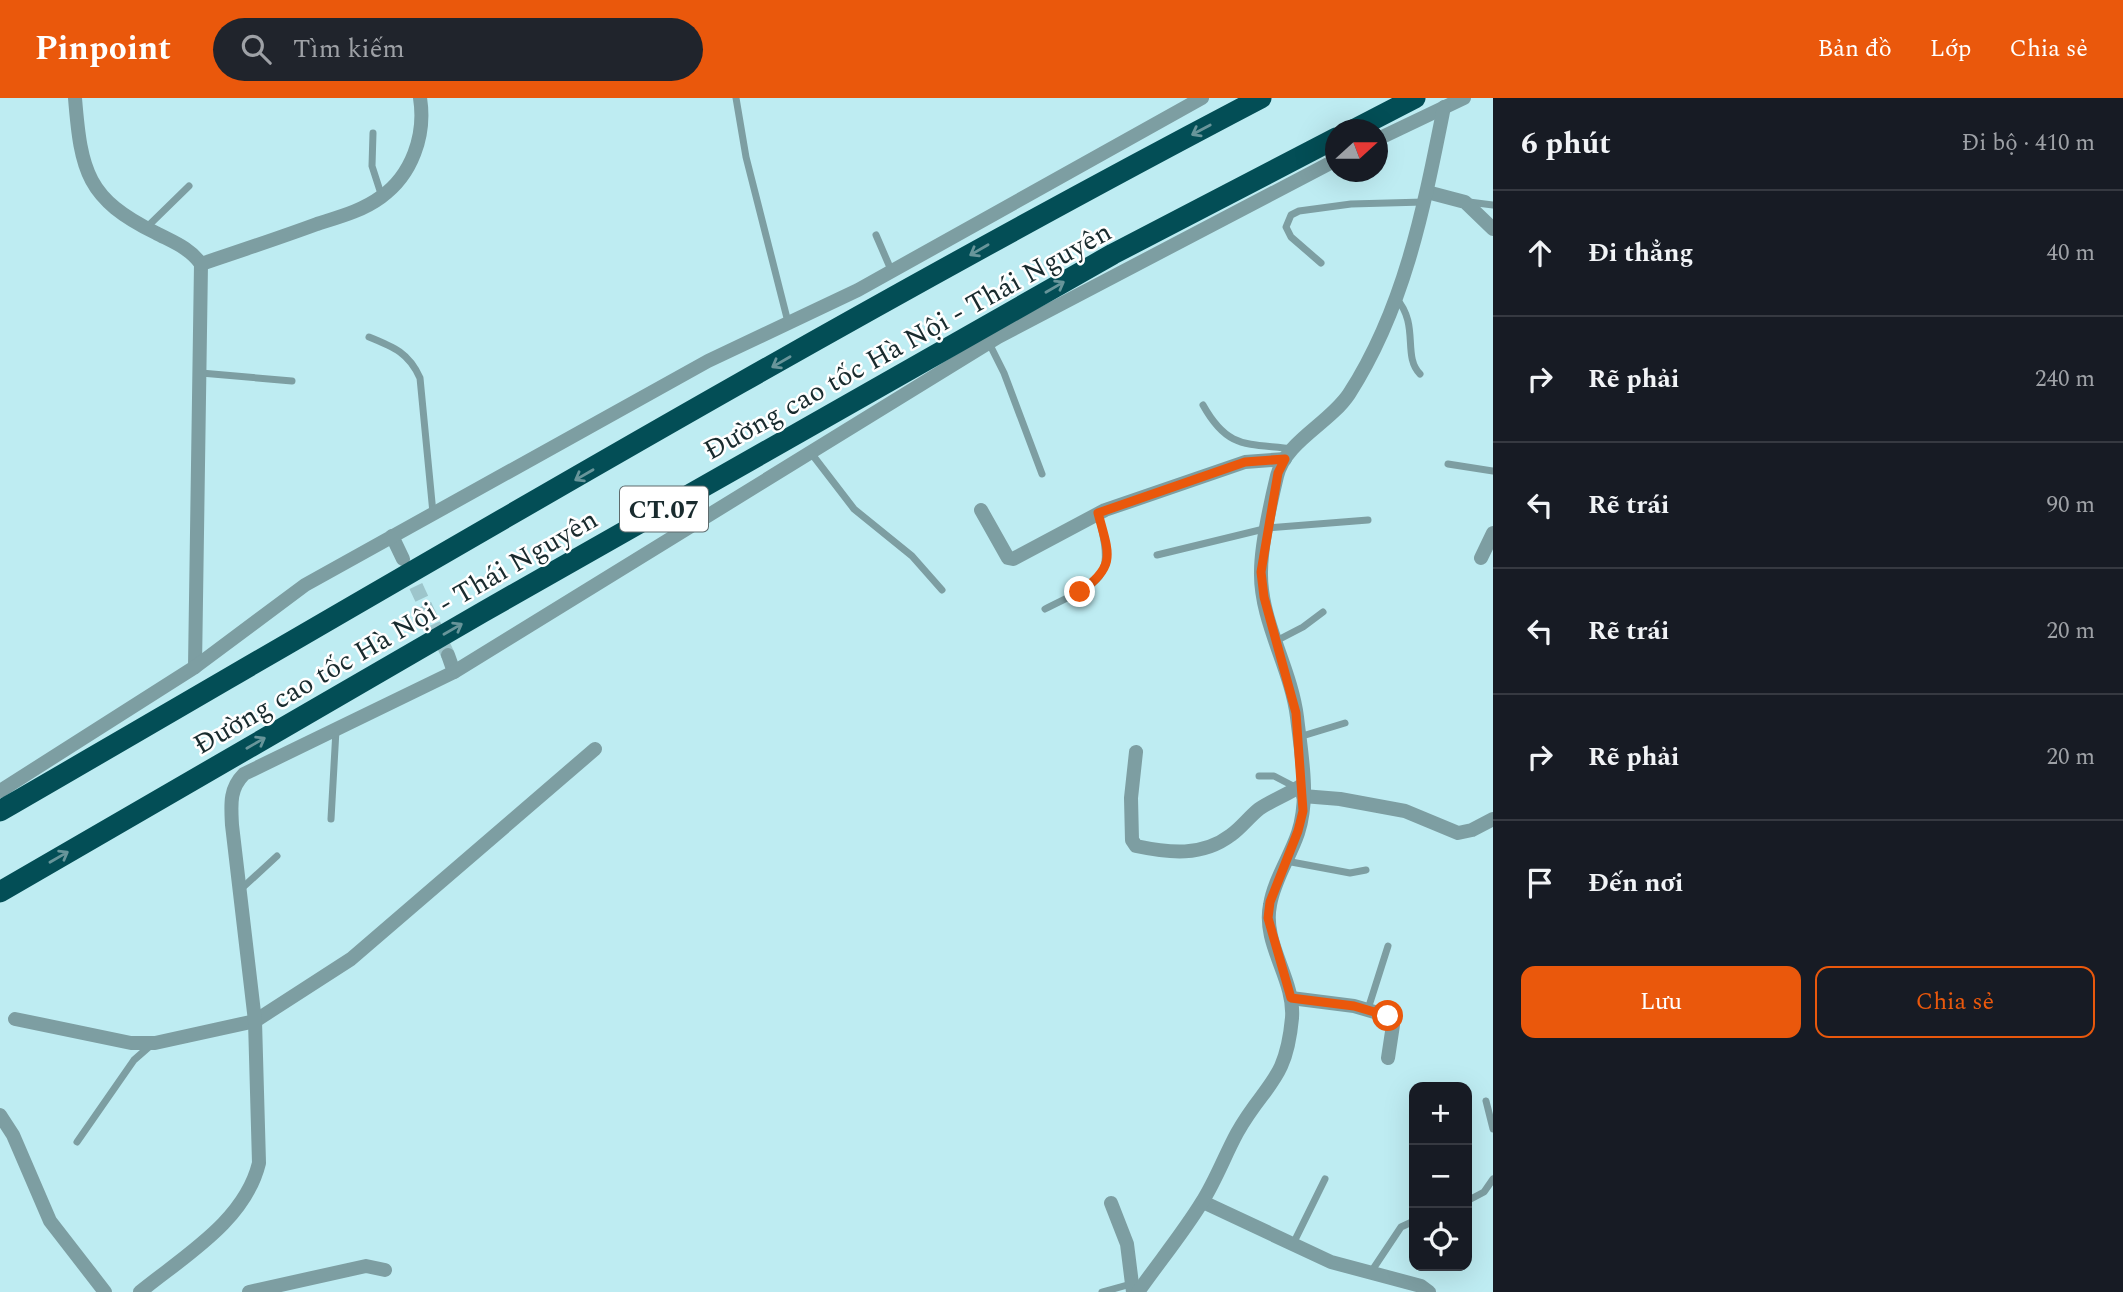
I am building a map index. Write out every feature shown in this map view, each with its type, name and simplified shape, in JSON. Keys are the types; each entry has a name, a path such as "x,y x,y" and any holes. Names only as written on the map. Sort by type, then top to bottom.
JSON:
{"highway":[{"name":"Đường cao tốc Hà Nội - Thái Nguyên","path":"0,811 454,548 1072,197 1261,98"},
{"path":"1374,119 1415,98"},
{"name":"Đường cao tốc Hà Nội - Thái Nguyên","path":"0,892 483,612 1114,254 1325,143"}],"street":[{"path":"75,98 83,159 95,188 112,208 193,253 201,264 195,667"},
{"path":"201,264 357,211 382,197 407,168 418,145 422,112 420,98"},
{"path":"2,785 195,667 305,585 708,361 892,272 1202,98"},
{"path":"1388,134 1464,98"},
{"path":"1134,1289 1203,1202 1238,1131 1282,1070 1287,1055 1291,998 1268,918 1270,902 1298,831 1303,736 1282,638 1261,572 1268,528 1278,473 1289,454 1324,422 1348,395 1380,338 1409,265 1444,107"},
{"path":"140,1292 211,1235 235,1210 254,1183 260,1144 255,1021 231,797 236,783 256,766 454,672 989,342 1325,165"},
{"path":"1426,197 1465,202 1493,229"},
{"path":"981,510 1008,558 1013,559 1098,513 1245,462 1289,454"},
{"path":"1481,558 1493,533"},
{"path":"392,536 403,559"},
{"path":"448,654 454,672"},
{"path":"15,1019 131,1044 155,1043 255,1021 351,959 595,749"},
{"path":"1136,752 1131,798 1132,840 1136,846 1155,850 1193,853 1212,846 1231,835 1262,807 1301,790 1405,811 1458,833 1493,819"},
{"path":"1291,998 1367,1009 1393,1020 1388,1058"},
{"path":"0,1115 13,1135 50,1221 104,1292"},
{"path":"1203,1202 1331,1262 1421,1286 1429,1292"},
{"path":"1111,1203 1127,1244 1134,1289"},
{"path":"248,1292 308,1286 366,1266 385,1270"}],"lane":[{"path":"736,98 746,157 789,324"},
{"path":"373,133 372,166 382,197"},
{"path":"146,228 189,186"},
{"path":"1321,263 1290,237 1286,227 1291,215 1299,211 1351,204 1426,197"},
{"path":"1465,202 1493,205"},
{"path":"876,235 892,272"},
{"path":"1396,298 1410,319 1412,361 1420,374"},
{"path":"369,337 397,348 412,360 420,378 433,513"},
{"path":"989,342 1004,373 1041,474"},
{"path":"201,373 292,381"},
{"path":"1203,405 1216,428 1226,437 1289,454"},
{"path":"810,452 854,509 912,556 942,590"},
{"path":"1447,464 1493,471"},
{"path":"1045,609 1080,592 1101,577 1106,569 1104,535 1098,513"},
{"path":"1157,555 1268,528 1368,520"},
{"path":"1282,638 1303,627 1323,611"},
{"path":"1303,736 1345,723"},
{"path":"331,819 337,729"},
{"path":"1259,776 1274,776 1301,790"},
{"path":"239,891 277,856"},
{"path":"1286,861 1350,873 1366,870"},
{"path":"1367,1009 1388,946"},
{"path":"77,1142 134,1060 155,1043"},
{"path":"1486,1101 1493,1129"},
{"path":"1293,1244 1325,1179"},
{"path":"1472,1198 1484,1192 1493,1179"},
{"path":"1371,1272 1401,1227 1409,1223"},
{"path":"1102,1292 1134,1289"}],"tunnel":[{"path":"407,567 448,655"}],"route":[{"path":"1080,592 1101,577 1106,569 1104,535 1098,513 1245,462 1285,459 1278,473 1261,572 1264,597 1296,713 1303,811 1298,831 1270,902 1268,918 1291,998 1354,1006 1388,1016"}]}
